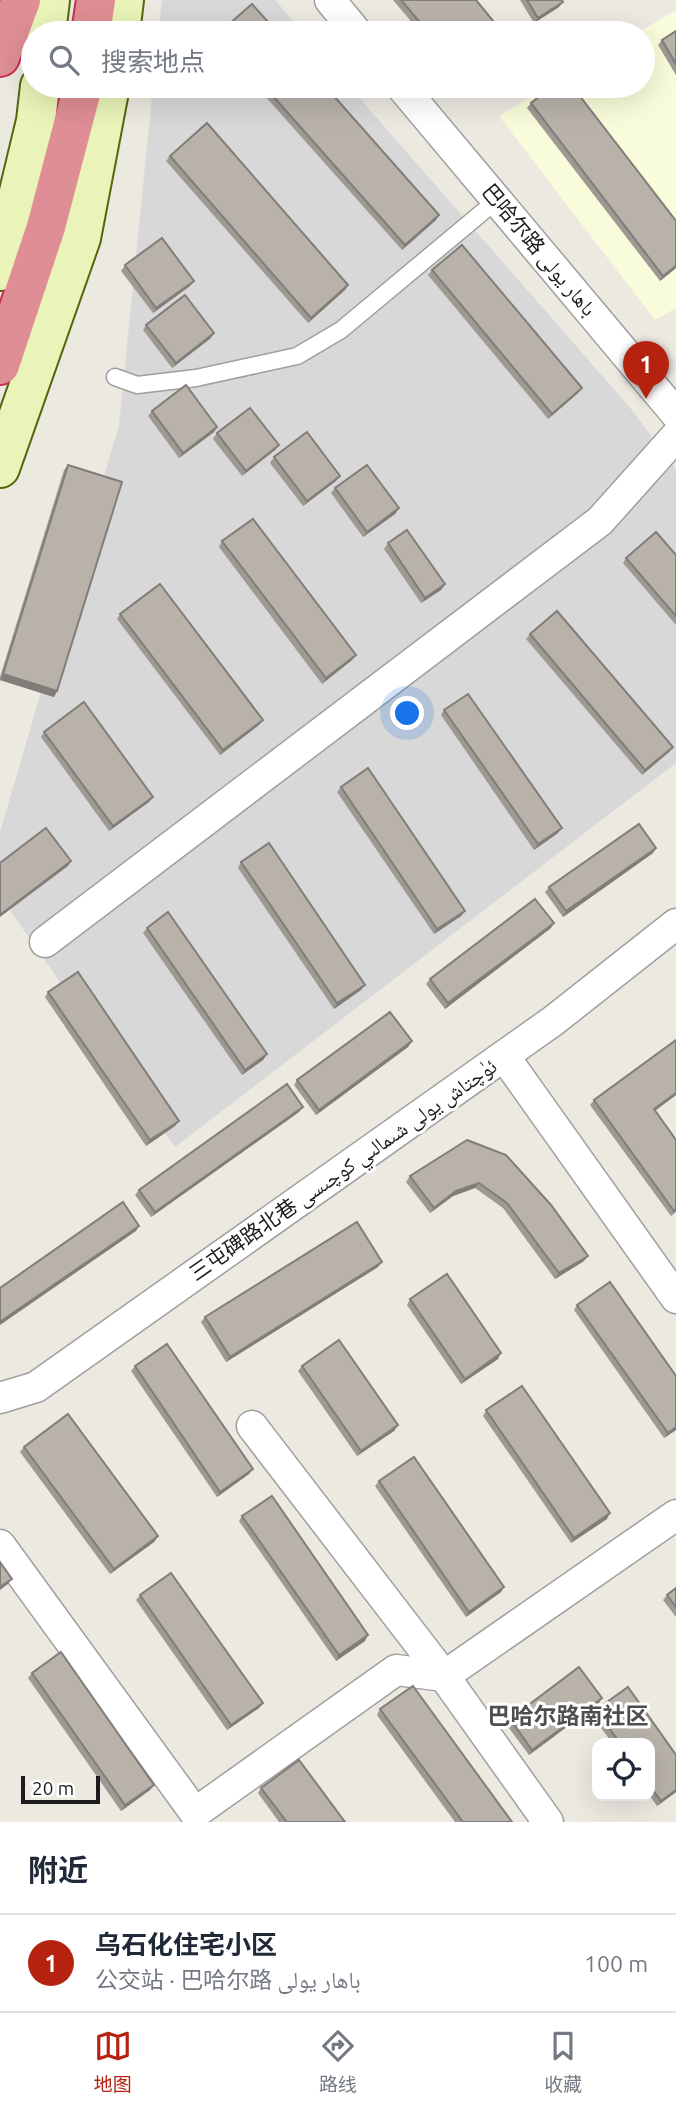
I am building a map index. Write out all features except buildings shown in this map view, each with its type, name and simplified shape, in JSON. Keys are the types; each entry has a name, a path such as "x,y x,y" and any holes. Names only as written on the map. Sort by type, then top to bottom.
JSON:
{"highway":[{"path":"0,57 21,0"},
{"path":"93,21 96,0"},
{"path":"0,365 46,228 80,98"}],"main road":[{"path":"47,21 50,0"},
{"path":"121,21 124,0"},
{"path":"0,271 36,121 39,98"},
{"path":"0,468 81,237 108,98"}],"street":[{"path":"330,0 347,21"},
{"name":"巴哈尔路 باھار يولى","path":"411,98 676,414"},
{"path":"44,942 600,521 676,436"},
{"name":"三屯碑路北巷 ئۈچتاش يولى شىمالىي كوچىسى","path":"0,1398 36,1387 553,1021 676,924"},
{"path":"504,1055 676,1298"},
{"path":"251,1426 444,1676 548,1822"},
{"path":"0,1545 195,1813 396,1670 444,1676 676,1515"}],"lane":[{"path":"115,377 137,385 184,379 297,356 341,330 497,200"}],"shaded area":[{"path":"162,0 275,0 293,21 159,21"},
{"path":"676,10 676,308 655,320 499,116 529,98 655,98 655,22"},
{"path":"152,98 359,98 631,409 676,469 676,763 175,1147 0,896 0,832 119,425"}],"place":[{"name":"乌石化住宅小区","path":"646,399"}],"district":[{"name":"巴哈尔路南社区","path":"568,1716"}]}
